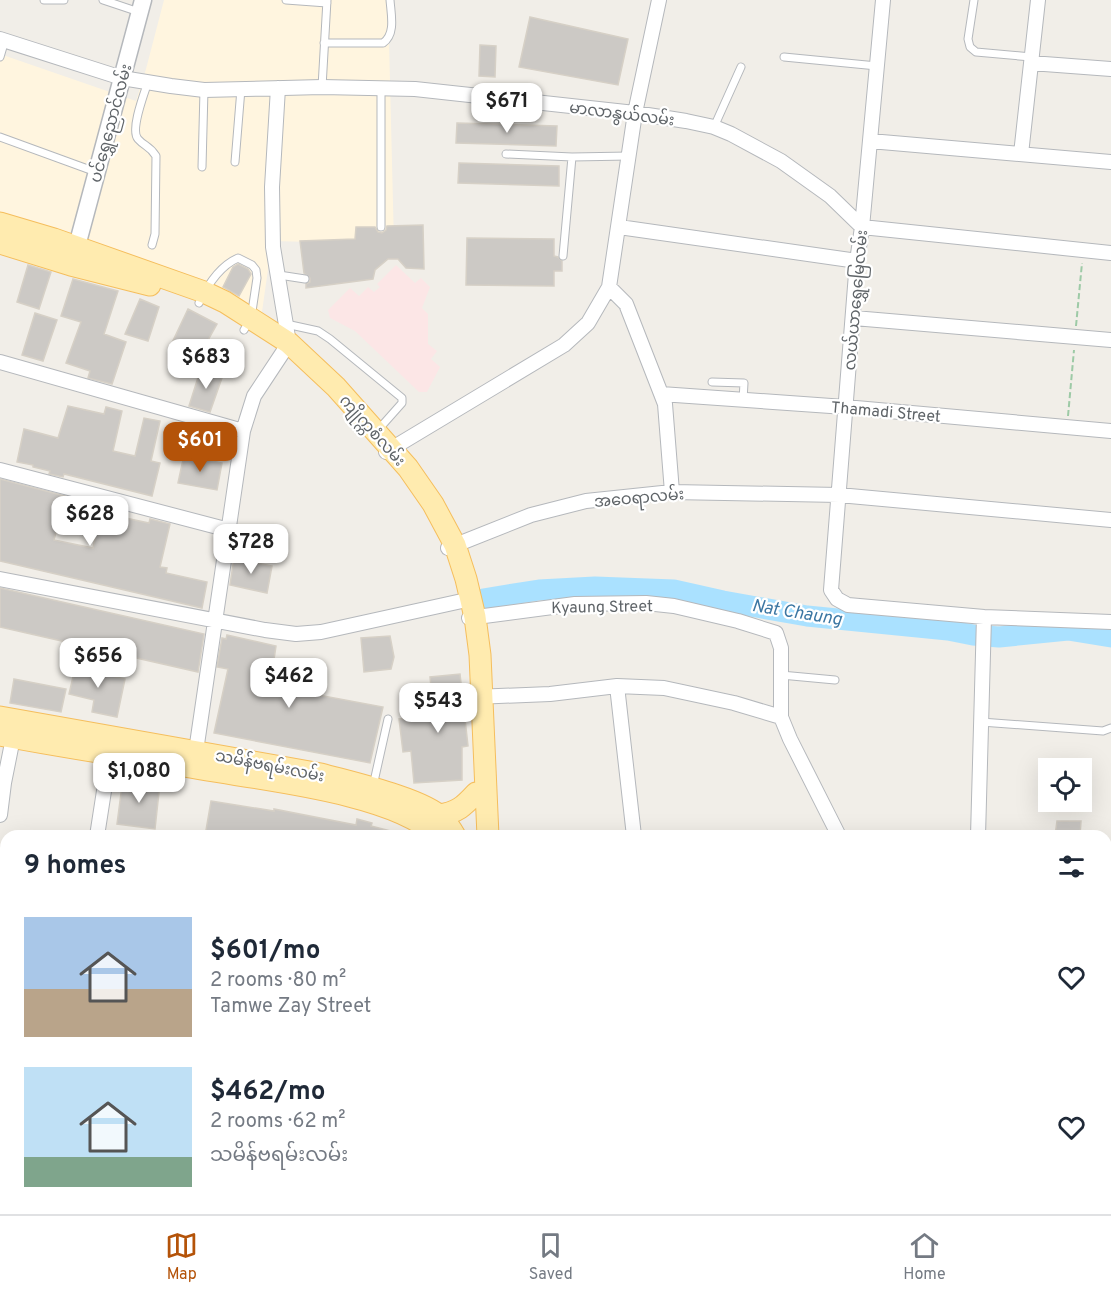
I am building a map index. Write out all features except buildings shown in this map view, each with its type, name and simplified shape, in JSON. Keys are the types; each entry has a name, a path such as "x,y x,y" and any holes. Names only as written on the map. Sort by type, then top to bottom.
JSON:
{"main road":[{"name":"ကျိုက္ကစံလမ်း","path":"0,223 75,256 202,298 248,324 285,341 336,387 380,443 434,504 450,547 466,579 478,697 488,830"},
{"name":"ကျိုက္ကစံလမ်း","path":"0,243 75,256"},
{"name":"ကျိုက္ကစံလမ်း","path":"476,830 478,697"},
{"name":"သမိန်ဗရမ်းလမ်း","path":"0,717 112,746"},
{"name":"သမိန်ဗရမ်းလမ်း","path":"7,737 112,746 159,753 204,758 321,774 413,802 438,825 430,828 412,817 340,794 204,758"},
{"path":"438,825 465,806 476,793"}],"street":[{"path":"380,443 564,345 588,323 609,286 635,113 659,0"},
{"name":"လယ်ယာရွှေမြေလမ်း","path":"883,0 857,261 831,590 837,599 848,605 984,622"},
{"path":"1021,154 1038,0"},
{"name":"ပင်ရွှေညောင်လမ်း","path":"75,256 141,6"},
{"name":"မာလာနွယ်လမ်း","path":"2,39 122,78 204,90 381,88 505,98 635,113 714,127 749,142 781,161 830,196 862,227"},
{"path":"1031,60 1111,69"},
{"path":"204,758 216,621 243,431 254,396 285,341 279,275 273,247 272,187 278,88"},
{"path":"870,141 1111,162"},
{"path":"619,227 857,261"},
{"path":"862,227 1111,253"},
{"path":"609,286 626,304 665,404 672,492"},
{"path":"854,318 1111,340"},
{"path":"0,362 243,431"},
{"name":"Thamadi Street","path":"661,394 845,407 1111,431"},
{"path":"0,470 229,530"},
{"name":"အဝေရာလမ်း","path":"450,547 531,515 586,501 672,492 839,495 1111,520"},
{"name":"Kyaung Street","path":"0,579 265,630 309,633 468,609 575,604 646,603 674,606 772,631 780,638 782,675"},
{"path":"978,830 984,622 1111,622"},
{"path":"782,675 782,717 790,739 835,830"},
{"path":"478,697 549,694 617,686 664,688 734,703 782,717"},
{"path":"617,686 633,830"},
{"path":"0,815 7,737"},
{"path":"98,830 112,746"}],"lane":[{"path":"44,0 64,0"},
{"path":"104,0 141,6"},
{"path":"286,0 327,1 322,87"},
{"path":"324,43 383,43 391,32 390,0"},
{"path":"974,0 968,39 970,47 976,52 1031,60"},
{"path":"0,57 2,39"},
{"path":"784,57 877,66"},
{"path":"714,127 741,68"},
{"path":"148,82 139,110 135,133 138,139 151,147 156,156 156,222 152,245"},
{"path":"381,88 381,227"},
{"path":"235,162 241,89"},
{"path":"202,167 204,90"},
{"path":"0,137 97,172"},
{"path":"506,154 572,157 629,156"},
{"path":"563,256 572,157"},
{"path":"202,298 230,261 238,258 252,265 256,270 257,278 248,324"},
{"path":"279,275 305,279"},
{"path":"285,341 318,331 402,398 402,404 380,443"},
{"path":"712,382 744,383 743,400"},
{"path":"782,675 835,680"},
{"path":"372,788 388,718"},
{"path":"981,723 1103,731 1111,728"}],"shaded area":[{"path":"164,0 388,0 394,244 272,241 261,319 0,217 0,54 136,101"},
{"path":"396,265 415,283 421,278 430,287 422,308 428,314 428,344 437,351 431,359 440,367 427,392 419,392 355,331 330,318 328,310 350,288 359,296 368,287 374,292 380,287 377,284"}],"waterway":[{"name":"Nat Chaung","path":"483,599 539,590 595,587 674,590 807,616 948,630 973,635 999,637 1068,630 1111,637"}]}
